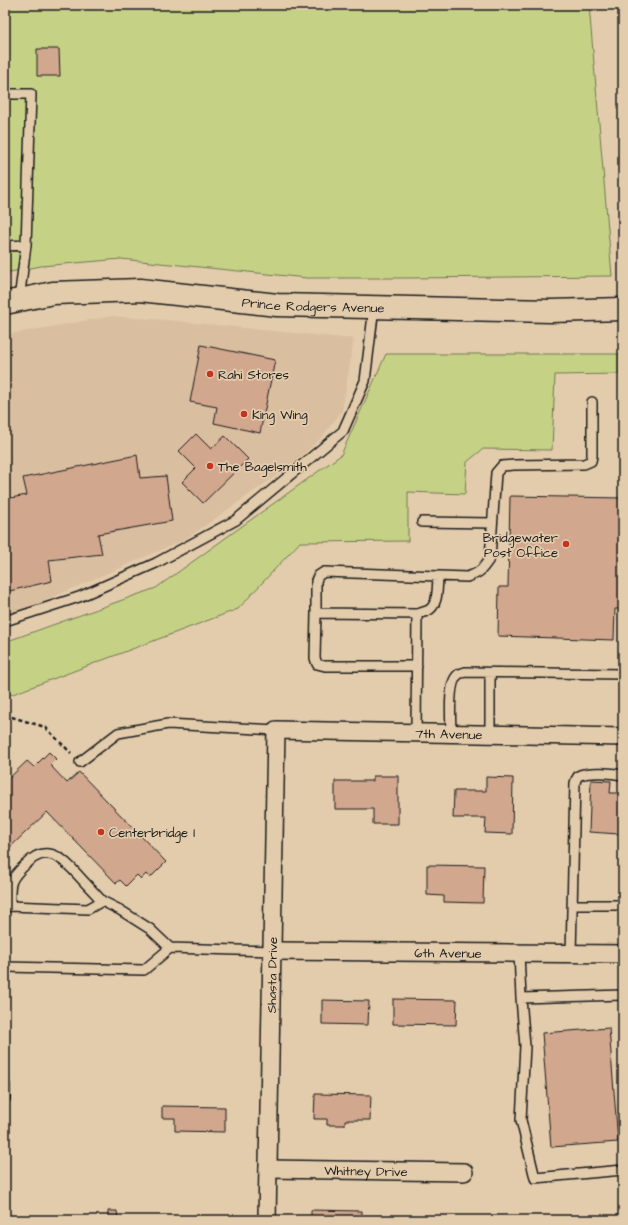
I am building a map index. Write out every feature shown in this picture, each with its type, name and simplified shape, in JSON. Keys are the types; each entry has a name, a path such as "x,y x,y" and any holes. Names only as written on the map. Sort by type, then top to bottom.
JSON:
{"street":[{"name":"Prince Rodgers Avenue","path":"12,302 53,293 140,290 277,304 551,311 623,308"},
{"name":"7th Avenue","path":"276,730 623,737"},
{"name":"Shasta Drive","path":"266,1220 276,730"},
{"name":"6th Avenue","path":"272,951 623,954"},
{"name":"Whitney Drive","path":"268,1169 464,1172"}],"lane":[{"path":"5,94 31,94 26,245 12,302"},
{"path":"5,246 26,245"},
{"path":"5,621 79,597 156,562 236,520 338,436 343,431 365,381 374,307"},
{"path":"416,666 325,666 317,664 314,658 316,581 318,576 324,572 467,577 477,574 490,558 496,473 502,466 514,464 584,464 591,461 592,402"},
{"path":"422,522 492,523"},
{"path":"316,613 417,614 427,611 433,607 436,598 438,576"},
{"path":"416,733 417,614"},
{"path":"451,733 451,690 458,674 466,672 623,674"},
{"path":"490,673 490,734"},
{"path":"80,762 118,733 168,724 276,730"},
{"path":"571,954 574,792 576,778 580,775 596,773 623,775"},
{"path":"102,901 88,909 7,907 10,883 15,874 34,857 52,854 64,860 102,901 120,910 150,929 170,948 272,951"},
{"path":"573,904 623,905"},
{"path":"5,967 144,970 170,948"},
{"path":"519,953 525,1046 521,1120 535,1178 623,1170"},
{"path":"521,998 623,995"},
{"path":"5,1085 5,1099"}],"path":[{"path":"5,715 45,727 80,762"}],"shaded area":[{"path":"112,316 354,339 342,411 322,437 294,463 186,539 5,618 5,335"}],"green space":[{"path":"5,5 589,5 612,276 307,278 121,259 41,266 5,273"},
{"path":"386,354 619,354 619,374 555,375 552,450 483,449 467,462 465,494 408,492 408,541 300,542 238,609 5,697 5,642 156,588 341,455"}],"building":[{"path":"37,49 59,49 60,76 37,76"},
{"path":"201,345 275,360 260,433 214,423 217,407 190,402"},
{"path":"196,434 211,449 225,436 248,459 203,503 182,482 196,468 179,451"},
{"path":"137,455 140,478 166,476 172,521 98,534 102,554 49,560 52,581 5,592 5,499 27,495 23,478"},
{"name":"Bridgewater Post Office","path":"510,496 623,498 623,609 615,609 614,640 498,636 499,587 508,587"},
{"name":"Centerbridge I","path":"49,752 56,759 50,765 67,783 79,772 166,862 150,878 146,874 141,879 137,875 126,886 120,880 116,883 47,812 5,852 5,782 27,761 34,767"},
{"path":"373,776 398,776 398,824 373,824 373,809 335,809 335,781 373,781"},
{"path":"486,777 513,778 512,834 485,833 486,818 453,818 454,791 486,791"},
{"path":"591,780 611,781 610,793 623,793 623,823 620,823 619,834 589,832"},
{"path":"427,865 484,866 483,903 444,902 444,896 427,895"},
{"path":"393,999 457,1000 456,1025 393,1024"},
{"path":"322,1000 369,1001 368,1025 322,1024"},
{"path":"609,1028 618,1142 551,1147 542,1033"},
{"path":"315,1094 371,1095 370,1120 345,1120 345,1125 327,1125 327,1119 314,1119"},
{"path":"162,1106 225,1107 225,1132 175,1131 175,1118 162,1118"},
{"path":"311,1210 362,1211 362,1220 311,1220"},
{"path":"108,1211 117,1211 118,1220 108,1220"}],"place":[{"name":"Rahi Stores","path":"210,374"},
{"name":"King Wing","path":"244,414"},
{"name":"The Bagelsmith","path":"210,466"},
{"name":"Bridgewater Post Office","path":"566,544"},
{"name":"Centerbridge I","path":"101,832"}]}
